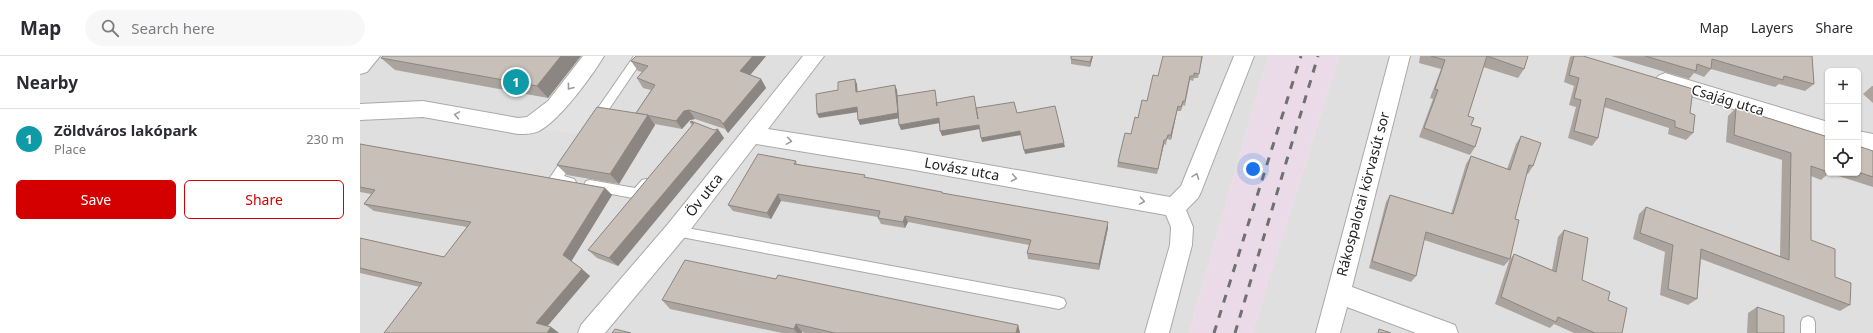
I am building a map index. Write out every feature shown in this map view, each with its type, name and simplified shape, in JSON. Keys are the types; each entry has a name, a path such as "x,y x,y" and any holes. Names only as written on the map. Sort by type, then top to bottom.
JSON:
{"street":[{"path":"360,67 370,56"},
{"path":"360,112 423,109 518,126 532,125 555,107 594,56"},
{"name":"Öv utca","path":"590,333 676,231 750,135 814,56"},
{"path":"1157,333 1181,245 1182,227 1174,207 1190,192 1244,56"},
{"name":"Rákospalotai körvasút sor","path":"1328,333 1400,56"},
{"name":"Csajág utca","path":"1648,76 1825,129"},
{"name":"Lovász utca","path":"750,135 909,160 1174,207"},
{"path":"1861,140 1873,143"},
{"path":"1338,292 1446,333"}],"lane":[{"path":"586,134 640,56"},
{"path":"577,147 555,179 638,194 653,176"},
{"path":"676,231 1059,303"}],"shaded area":[{"path":"360,56 1270,56 1265,68 1189,333 360,333"},
{"path":"594,56 633,56 580,134 545,130 541,119"},
{"path":"1270,56 1339,56 1252,333 1189,333 1265,68"},
{"path":"1339,56 1873,56 1873,333 1252,333"}],"building":[{"path":"383,56 561,56 537,86 381,58"},
{"path":"636,56 753,56 740,71 761,79 723,124 720,120 689,110 684,111 676,121 636,113 655,85 637,78 648,66 631,61"},
{"path":"1071,56 1092,56 1090,62 1071,59"},
{"path":"1163,56 1202,56 1199,74 1194,73 1194,76 1190,76 1185,101 1183,101 1181,107 1178,106 1171,135 1168,135 1166,140 1164,140 1158,169 1118,162 1125,133 1131,134 1135,117 1138,118 1142,100 1147,101 1153,75 1158,76"},
{"path":"1431,56 1487,56 1468,116 1474,118 1471,125 1481,128 1475,147 1424,128 1438,90 1435,89 1445,60"},
{"path":"1487,56 1528,56 1524,69"},
{"path":"1574,56 1583,56 1693,89 1690,113 1695,115 1693,133 1675,127 1675,121 1606,98 1598,138 1574,131 1581,100 1574,98 1579,78 1569,75"},
{"path":"1645,56 1812,56 1814,84 1784,76 1783,80 1712,59 1711,69 1697,64 1696,71"},
{"path":"855,79 856,92 895,85 898,113 858,120 857,107 817,114 816,94 838,90 838,82"},
{"path":"935,90 937,103 974,96 976,108 1014,102 1017,113 1055,106 1064,143 1024,150 1020,131 981,138 979,125 940,131 939,118 899,125 897,96"},
{"path":"597,107 648,115 610,174 557,165"},
{"path":"1736,108 1825,136 1825,171 1811,166 1811,240 1835,249 1835,277 1851,283 1850,305 1701,249 1697,299 1668,289 1673,245 1640,233 1646,207 1789,260 1791,153 1734,135"},
{"path":"691,121 714,130 718,129 609,258 588,250 694,123 690,122"},
{"path":"1521,136 1541,143 1533,166 1529,165 1515,219 1519,220 1510,259 1426,232 1416,276 1372,261 1390,195 1453,214 1471,156 1510,170"},
{"path":"360,144 605,188 563,255 582,269 536,323 551,327 547,333 384,333 422,283 360,268 360,238 444,257 471,222 364,204 375,190 360,187"},
{"path":"1861,147 1873,151 1873,177 1861,173"},
{"path":"758,154 796,161 794,164 865,175 864,177 942,193 1108,222 1099,264 1027,253 1031,240 905,216 903,222 878,218 880,211 778,194 767,213 728,205"},
{"path":"1564,230 1588,238 1582,280 1610,292 1608,300 1627,308 1622,333 1595,333 1558,317 1556,322 1501,297 1514,254 1556,272"},
{"path":"685,260 776,279 778,275 1018,325 1016,333 835,333 796,324 794,329 662,300"},
{"path":"1757,307 1784,316 1784,333 1757,333"},
{"path":"615,329 631,333 612,333"},
{"path":"1379,329 1391,333 1378,333"}],"railway":[{"path":"1214,333 1301,56"},
{"path":"1235,333 1318,56"}],"place":[{"name":"Zöldváros lakópark","path":"516,82"}]}
